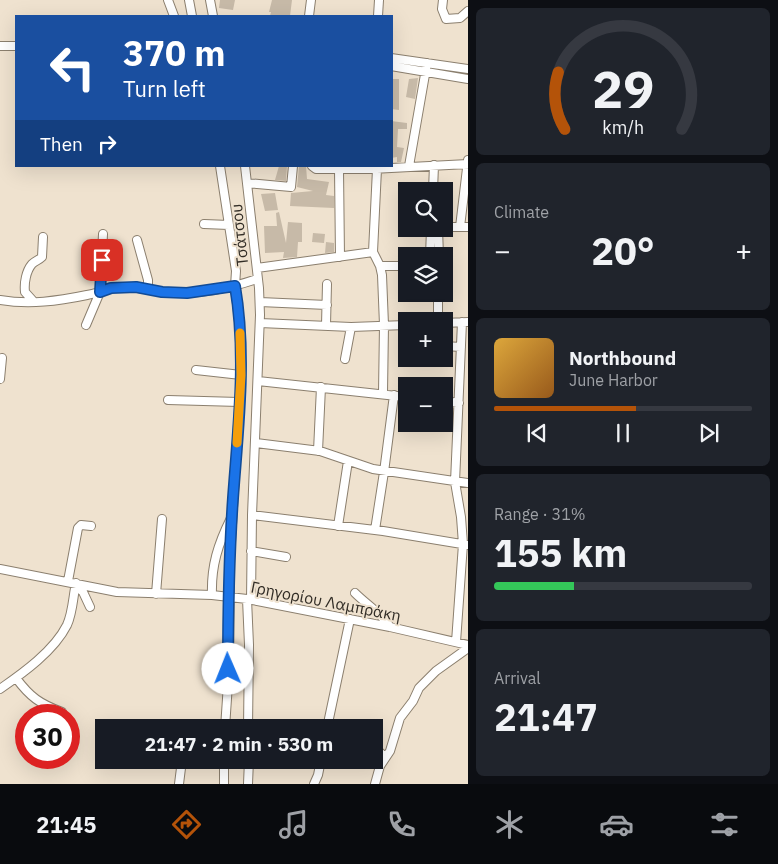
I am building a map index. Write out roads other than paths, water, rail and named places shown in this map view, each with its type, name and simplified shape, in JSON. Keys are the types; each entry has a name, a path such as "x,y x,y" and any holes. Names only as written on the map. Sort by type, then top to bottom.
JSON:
{"street":[{"path":"168,0 174,15"},
{"path":"189,0 192,15"},
{"path":"210,0 213,15"},
{"path":"309,15 311,0"},
{"path":"378,15 379,0"},
{"path":"442,0 442,9 446,19 460,18 468,11"},
{"path":"0,46 15,46"},
{"path":"393,58 468,69"},
{"path":"409,166 427,63"},
{"path":"393,66 468,79"},
{"path":"393,167 468,162 464,227"},
{"path":"433,182 434,165"},
{"path":"220,167 236,271 235,286 240,330 241,375 228,596 228,669 225,719"},
{"name":"Τσάτσου","path":"245,167 260,302 249,599 248,719"},
{"path":"247,183 290,187 293,167"},
{"path":"314,168 392,167"},
{"path":"374,168 373,252 380,266 384,325 383,393"},
{"path":"339,169 340,257"},
{"path":"204,224 229,224"},
{"path":"86,325 100,292 104,234"},
{"path":"34,302 25,292 25,285 32,264 42,257 43,237"},
{"path":"137,240 148,280 148,288"},
{"path":"257,268 373,252"},
{"path":"380,266 398,266"},
{"path":"0,300 23,303 57,301 122,287 187,293 235,286 257,279"},
{"path":"326,325 327,284"},
{"path":"260,302 327,305"},
{"path":"456,642 464,586 466,544 455,482 459,403 464,372 461,347 465,322"},
{"path":"260,323 351,327 398,325"},
{"path":"345,359 351,327"},
{"path":"453,347 461,347"},
{"path":"0,379 2,358"},
{"path":"196,370 241,375"},
{"path":"258,381 398,396"},
{"path":"318,451 321,387"},
{"path":"375,530 394,395"},
{"path":"168,400 240,402"},
{"path":"453,402 459,403"},
{"path":"256,443 327,452 348,461 384,472 468,483"},
{"path":"338,526 348,461"},
{"path":"212,595 212,568 215,556 233,514"},
{"path":"252,515 375,530 466,544"},
{"path":"156,594 162,519"},
{"path":"0,689 43,655 67,624 71,613 78,528 81,525 91,526"},
{"path":"251,551 286,557"},
{"name":"Γρηγορίου Λαμπράκη","path":"0,569 117,592 212,595 249,599 390,627 468,646"},
{"path":"73,583 83,592 90,607"},
{"path":"355,593 369,608 387,621 390,627"},
{"path":"329,719 350,619"},
{"path":"375,784 380,766 390,751 400,718 413,701 423,682 468,646"},
{"path":"16,678 28,693 43,704"},
{"path":"179,784 181,769"},
{"path":"224,769 224,784"},
{"path":"248,784 249,769"},
{"path":"314,784 319,769"}]}
